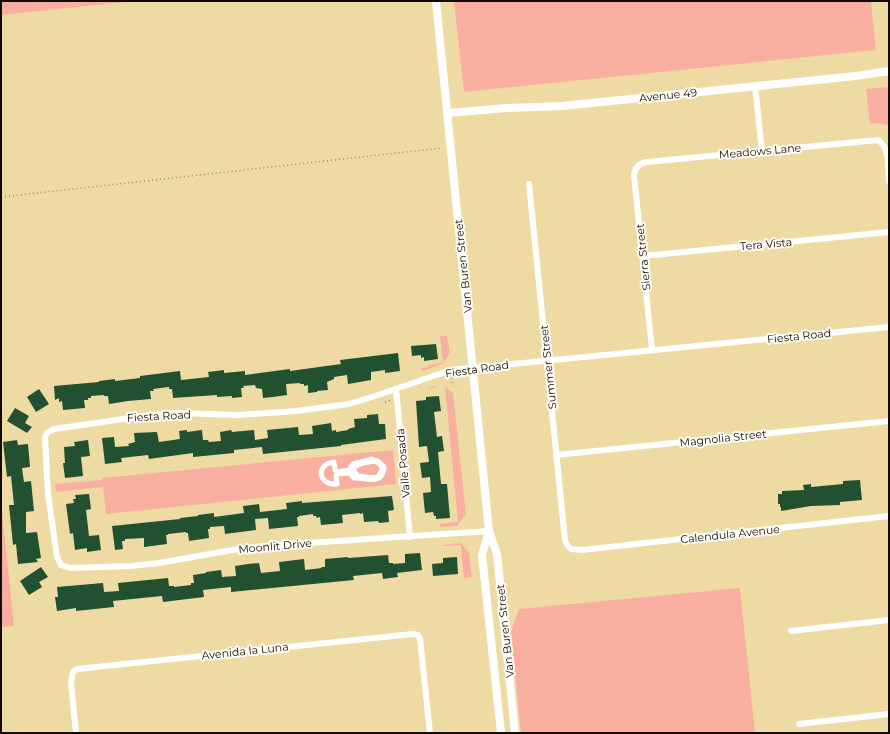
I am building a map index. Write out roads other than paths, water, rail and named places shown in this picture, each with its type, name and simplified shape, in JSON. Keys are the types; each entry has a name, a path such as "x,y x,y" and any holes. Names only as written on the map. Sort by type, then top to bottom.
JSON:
{"street":[{"name":"Van Buren Street","path":"436,1 474,368 489,531 497,554 516,733"},
{"name":"Avenue 49","path":"447,113 507,108 562,106 856,76 889,71"},
{"path":"755,86 762,151"},
{"name":"Meadows Lane","path":"638,165 647,162 878,140 883,144 886,150 889,181"},
{"name":"Sierra Street","path":"638,165 634,175 652,350"},
{"name":"Summer Street","path":"529,184 565,540 571,549"},
{"name":"Tera Vista","path":"643,256 889,232"},
{"name":"Fiesta Road","path":"61,565 57,557 48,494 45,441 47,433 54,429 150,415 239,415 302,411 349,404 396,390 451,370 889,327"},
{"name":"Valle Posada","path":"396,390 410,537"},
{"name":"Magnolia Street","path":"556,455 889,422"},
{"path":"375,459 383,464 384,467 375,461 357,466 354,468 355,474 361,476 375,478 378,477 384,469 381,477 374,480 354,478 350,473 337,474 337,484 327,483 321,474 325,464 329,462 334,462 335,470 337,472 350,470 353,464 367,460 375,459"},
{"name":"Calendula Avenue","path":"571,549 582,550 889,516"},
{"name":"Van Buren Street","path":"489,531 482,555 501,733"},
{"name":"Moonlit Drive","path":"61,565 70,568 131,566 186,559 244,548 489,531"},
{"path":"791,631 889,620"},
{"name":"Avenida la Luna","path":"76,733 71,682 73,672 77,669 407,634 418,635 420,639 430,733"},
{"path":"799,724 889,714"}]}
